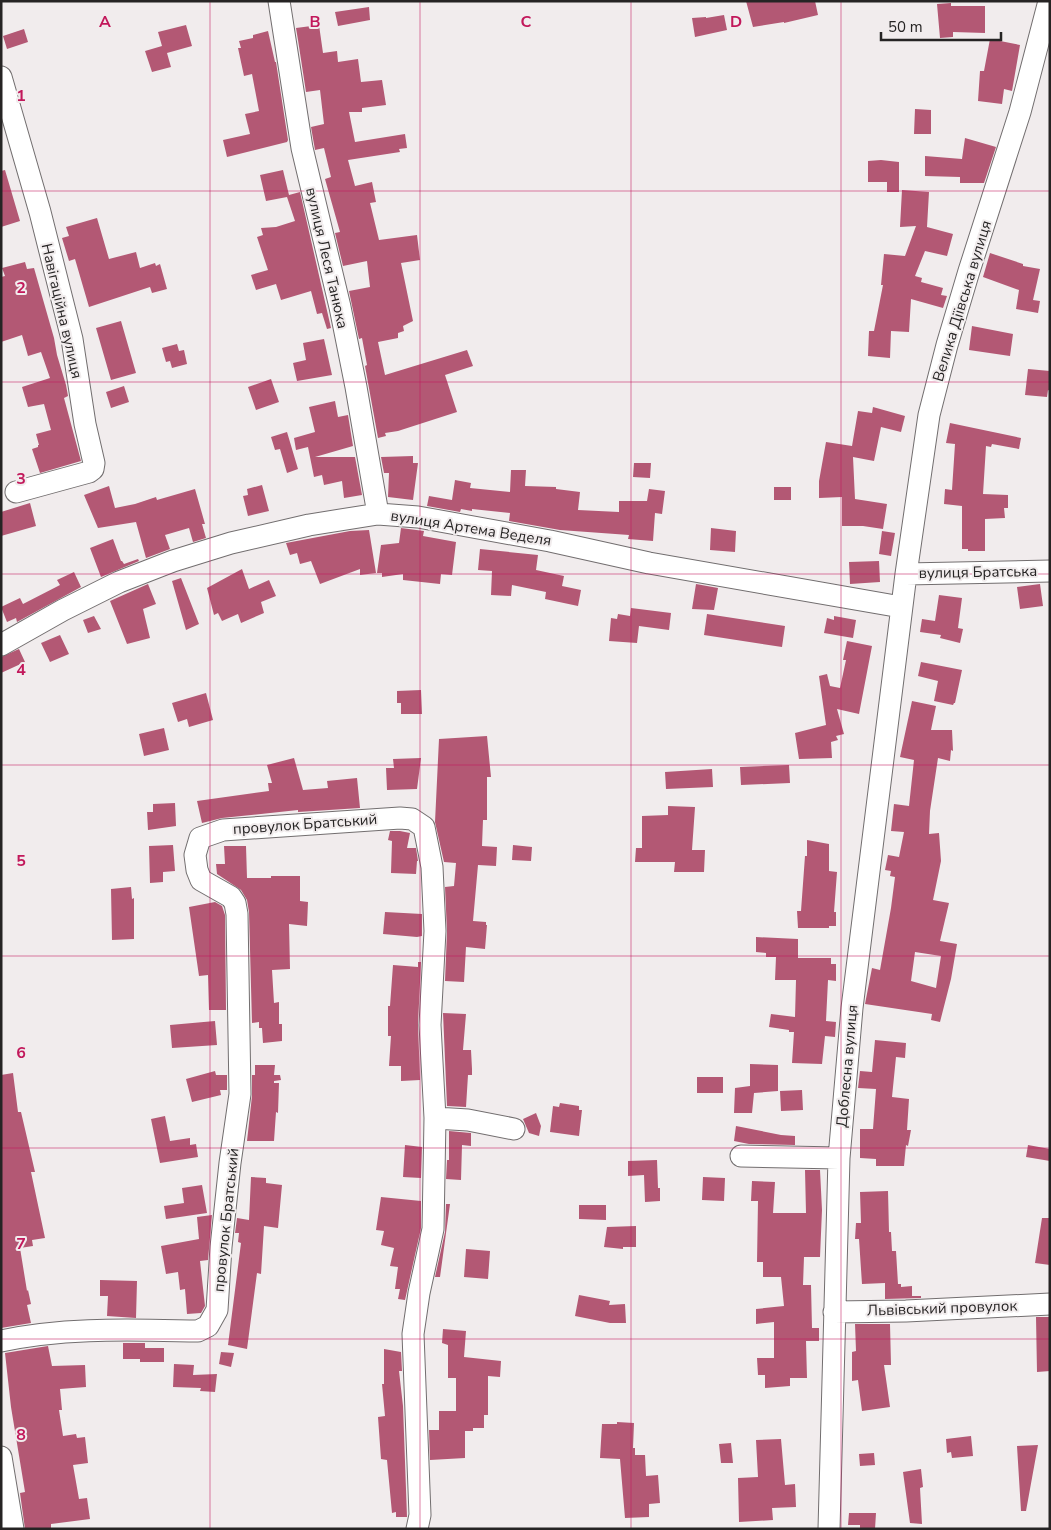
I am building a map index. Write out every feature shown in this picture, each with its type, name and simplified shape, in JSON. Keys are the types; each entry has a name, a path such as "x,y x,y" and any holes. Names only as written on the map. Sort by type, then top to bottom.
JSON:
{"street":[{"name":"вулиця Леся Танюка","path":"279,1 302,148 340,307 378,514"},
{"name":"Велика Діївська вулиця","path":"901,607 929,415 947,345 1020,112 1049,1"},
{"name":"Навігаційна вулиця","path":"1,77 40,212 72,339 85,424 94,463 93,468 89,472 16,492"},
{"name":"вулиця Артема Веделя","path":"1,645 63,610 119,582 173,561 231,543 309,525 378,514 418,517 550,541 650,563 901,607"},
{"name":"вулиця Братська","path":"906,574 1050,571"},
{"name":"Доблесна вулиця","path":"829,1529 839,1158 852,1008 901,607"},
{"name":"провулок Братський","path":"1,1341 52,1333 101,1330 198,1331 208,1326 217,1310 221,1247 240,1094 237,914 235,903 231,897 201,880 197,870 195,855 200,838 223,830 412,818 424,827 432,867 435,931 430,1025 436,1118 433,1229 419,1294 413,1334 420,1514 417,1529"},
{"path":"436,1118 468,1120 514,1129"},
{"path":"741,1156 839,1158"},
{"name":"Львівський провулок","path":"834,1312 1050,1304"},
{"path":"1,1457 14,1529"}],"building":[{"path":"746,1 815,1 818,15 784,23 753,27"},
{"path":"951,3 951,6 985,6 985,33 953,32 953,37 940,38 937,4"},
{"path":"369,7 370,20 338,26 335,12"},
{"path":"724,15 727,30 695,37 692,18"},
{"path":"186,25 192,46 167,53 171,67 152,72 145,51 162,46 158,32"},
{"path":"319,25 323,53 337,51 338,62 358,59 361,82 382,80 386,105 362,108 362,112 349,112 355,142 405,134 407,148 399,149 400,152 348,160 355,186 372,182 376,202 370,203 379,240 417,235 420,260 401,263 413,321 403,326 404,331 398,333 398,338 378,342 385,375 467,350 473,366 445,375 457,412 398,431 385,433 386,436 378,438 362,338 359,339 349,291 370,287 367,261 343,266 335,233 340,232 325,179 331,177 324,148 315,150 311,127 324,124 320,90 306,92 296,28"},
{"path":"24,29 28,42 7,49 3,36"},
{"path":"268,31 276,62 288,140 287,142 227,157 223,140 250,134 245,114 259,111 252,74 244,76 238,48 241,48 239,41 253,38 253,35"},
{"path":"990,39 1020,45 1012,91 1004,89 1002,104 978,101 980,71 984,71"},
{"path":"915,109 931,110 931,134 914,134"},
{"path":"965,138 996,147 984,183 960,183 960,177 925,176 925,156 962,159"},
{"path":"868,161 899,162 899,192 887,192 887,182 868,182"},
{"path":"5,170 20,221 1,227 1,171"},
{"path":"283,170 289,195 300,192 331,328 327,329 322,313 317,314 311,291 281,300 276,284 256,290 251,275 268,270 257,237 263,235 261,228 276,227 295,221 287,197 266,201 260,175"},
{"path":"902,190 929,192 927,227 953,234 947,256 925,251 915,276 922,278 921,282 943,288 941,295 947,296 943,308 911,299 909,332 891,331 890,358 868,356 869,331 874,331 883,285 881,285 884,254 905,256 916,226 900,227"},
{"path":"97,218 109,259 136,252 140,268 155,263 156,266 160,264 167,289 152,293 150,287 89,307 75,259 69,261 62,238 69,236 66,227"},
{"path":"990,253 1023,264 1023,266 1040,269 1033,300 1040,301 1038,313 1016,309 1019,290 983,277"},
{"path":"25,262 27,269 34,268 54,338 68,396 64,398 81,461 40,473 32,449 39,445 36,434 51,430 44,404 28,407 22,387 50,378 41,352 28,356 22,335 1,342 1,277 5,276 2,268"},
{"path":"121,321 136,373 111,380 96,328"},
{"path":"972,326 1013,334 1010,356 969,350"},
{"path":"324,339 332,375 297,381 293,363 306,360 303,343"},
{"path":"177,344 179,351 184,350 187,364 172,368 170,361 166,362 162,348"},
{"path":"1028,369 1050,371 1050,391 1048,390 1047,397 1025,395"},
{"path":"271,379 279,402 256,410 248,387"},
{"path":"124,386 129,402 111,408 106,392"},
{"path":"335,401 338,417 348,415 353,446 315,457 355,457 362,495 344,498 342,481 324,485 322,475 314,477 308,447 296,450 294,438 315,432 309,407"},
{"path":"873,407 905,416 901,432 881,427 874,461 853,457 855,499 887,504 883,529 863,526 842,526 842,497 819,498 819,481 826,442 852,446 858,411 872,413"},
{"path":"950,423 1021,438 1019,449 992,444 991,447 986,446 983,494 1008,495 1008,508 1004,508 1005,518 985,519 985,551 962,549 962,506 944,504 945,489 952,490 955,444 946,443"},
{"path":"287,432 298,469 287,473 280,449 275,450 271,437"},
{"path":"413,456 413,463 418,463 413,500 388,497 389,473 384,473 381,457"},
{"path":"634,463 651,463 650,478 633,477"},
{"path":"511,470 526,470 525,486 556,487 556,489 580,492 578,510 619,512 619,501 647,501 649,489 665,491 662,514 655,513 653,541 628,539 629,535 560,530 509,521 510,513 472,509 472,511 461,509 460,512 427,506 429,496 452,500 455,480 471,483 470,488 510,492"},
{"path":"262,485 269,511 248,516 243,496 248,495 247,489"},
{"path":"109,486 115,508 156,497 157,500 195,489 205,524 202,524 206,538 193,542 189,528 165,535 170,549 146,558 136,522 98,528 84,495"},
{"path":"774,487 791,487 791,500 774,500"},
{"path":"30,503 36,526 1,536 1,512"},
{"path":"401,528 424,531 423,536 456,542 452,575 441,574 440,584 403,580 403,574 382,577 382,573 377,573 381,545 399,543"},
{"path":"711,528 736,531 735,552 710,550"},
{"path":"369,530 376,573 360,575 360,569 320,584 311,561 300,564 297,553 290,555 286,543 350,531"},
{"path":"882,531 895,533 891,556 879,554"},
{"path":"113,539 121,561 124,564 138,559 139,561 101,577 90,548"},
{"path":"480,549 538,555 536,570 564,576 562,586 581,590 578,606 545,599 546,592 512,585 511,596 491,595 492,571 478,570"},
{"path":"879,561 880,582 850,584 849,562"},
{"path":"242,569 249,589 269,580 276,596 261,602 264,613 241,623 238,614 222,621 218,613 214,615 207,588"},
{"path":"74,572 81,587 17,622 16,618 7,622 1,607 20,598 23,604 60,585 57,580"},
{"path":"181,578 199,624 186,630 172,581"},
{"path":"148,584 156,604 143,609 150,638 127,644 110,601"},
{"path":"696,584 718,588 714,610 692,609"},
{"path":"1040,584 1043,606 1020,609 1017,587"},
{"path":"939,595 962,598 958,628 963,629 960,643 940,638 941,635 920,632 922,619 935,621"},
{"path":"631,608 671,613 669,630 639,626 637,643 609,641 611,618 617,619 618,614 630,616"},
{"path":"707,614 785,626 782,647 704,635"},
{"path":"94,616 101,629 88,633 83,620"},
{"path":"834,616 856,620 853,638 824,633 827,618 834,620"},
{"path":"60,635 69,654 50,662 41,643"},
{"path":"847,641 872,646 859,714 837,709 844,734 836,736 838,740 831,742 832,758 799,759 795,733 826,725 819,676 827,674 830,686 840,688 846,660 843,660"},
{"path":"19,649 25,662 1,673 1,657"},
{"path":"921,662 962,670 953,705 934,701 938,681 918,676"},
{"path":"421,690 422,714 401,714 401,703 397,703 397,691"},
{"path":"206,693 213,720 189,727 187,719 178,722 172,703"},
{"path":"912,701 936,706 931,730 952,730 953,751 951,750 950,761 938,758 930,811 929,834 939,833 941,861 933,900 949,903 940,941 957,944 951,979 940,1022 931,1020 932,1014 865,1004 872,968 880,970 891,908 895,877 890,876 891,871 885,870 888,855 899,857 904,832 891,831 894,804 909,806 914,760 900,757","holes":["915,952 941,956 936,988 911,981"]},
{"path":"164,728 169,750 144,756 139,734"},
{"path":"487,736 491,777 487,777 487,820 483,820 482,846 497,847 496,866 478,865 473,921 486,922 485,949 466,947 464,982 445,981 447,932 445,887 454,886 456,863 444,862 435,822 439,739"},
{"path":"294,758 303,790 328,788 327,781 357,778 360,808 298,812 298,810 222,818 202,823 197,801 269,791 268,783 272,783 267,765"},
{"path":"421,758 417,789 387,790 386,768 394,768 393,759"},
{"path":"789,765 790,783 741,785 740,767"},
{"path":"712,769 713,787 666,789 665,772"},
{"path":"175,803 176,826 148,830 147,812 153,812 153,804"},
{"path":"668,806 695,807 692,850 705,850 704,872 674,872 675,862 635,862 636,848 642,848 642,816 668,815"},
{"path":"390,831 410,833 407,848 416,848 418,861 416,874 391,873 392,841 388,840"},
{"path":"807,840 829,844 829,871 837,872 834,912 836,912 836,926 829,926 829,928 798,928 797,911 801,911"},
{"path":"173,845 175,871 163,872 163,882 150,883 149,846"},
{"path":"513,845 532,847 531,861 512,860"},
{"path":"224,846 246,846 247,878 300,876 300,901 308,902 307,926 289,924 290,969 272,970 274,1003 279,1002 279,1024 282,1024 282,1041 263,1043 262,1028 259,1028 259,1022 252,1023 249,912 247,900 241,890 217,874 216,864 225,864"},
{"path":"131,887 132,899 134,898 134,939 112,940 111,889"},
{"path":"215,902 222,906 225,915 226,1010 209,1010 208,975 199,976 189,907"},
{"path":"385,912 422,914 422,936 383,934"},
{"path":"756,937 798,939 798,958 831,958 831,964 836,964 836,981 828,980 826,1021 836,1022 835,1037 825,1036 822,1064 792,1063 794,1032 769,1027 771,1014 795,1017 796,980 775,980 776,957 766,957 766,953 756,952"},
{"path":"418,962 421,962 418,1024 420,1080 401,1081 401,1066 389,1066 391,1036 388,1036 388,1006 390,1006 393,965 418,967"},
{"path":"443,1013 466,1014 463,1050 471,1050 472,1075 468,1075 466,1107 447,1106"},
{"path":"215,1021 217,1045 172,1048 170,1025"},
{"path":"875,1040 906,1043 905,1058 896,1057 892,1097 909,1099 907,1130 911,1130 908,1146 906,1145 904,1166 876,1166 876,1159 860,1158 860,1129 873,1129 876,1089 858,1088 860,1071 872,1072"},
{"path":"750,1064 778,1065 778,1091 754,1093 752,1113 734,1113 735,1088 750,1086"},
{"path":"255,1065 275,1065 274,1075 280,1075 281,1080 274,1081 274,1083 279,1083 278,1113 276,1112 274,1141 247,1141 252,1096 252,1075 255,1075"},
{"path":"215,1071 216,1075 227,1075 227,1090 220,1090 221,1095 192,1102 186,1079"},
{"path":"13,1073 18,1112 21,1112 35,1172 31,1172 45,1238 32,1240 33,1246 20,1248 31,1304 27,1305 31,1323 1,1328 1,1075"},
{"path":"697,1077 723,1077 723,1093 697,1093"},
{"path":"802,1090 803,1110 781,1111 780,1091"},
{"path":"560,1103 579,1106 579,1110 582,1110 579,1136 550,1132 553,1106 559,1107"},
{"path":"536,1113 541,1126 539,1136 529,1133 523,1119"},
{"path":"165,1116 170,1141 190,1138 190,1145 196,1144 198,1157 160,1163 151,1119"},
{"path":"736,1126 795,1136 795,1145 749,1144 734,1141"},
{"path":"449,1131 471,1133 471,1146 462,1145 461,1180 446,1179 447,1160 449,1160"},
{"path":"405,1145 422,1147 421,1178 403,1177"},
{"path":"1028,1145 1050,1149 1050,1161 1026,1157"},
{"path":"657,1160 660,1201 645,1202 644,1175 628,1176 628,1161"},
{"path":"805,1170 820,1170 822,1210 820,1257 804,1257 803,1285 811,1285 812,1328 819,1328 819,1341 806,1341 807,1378 790,1378 790,1386 765,1388 765,1375 758,1375 757,1358 774,1358 774,1322 756,1324 756,1309 784,1306 781,1277 763,1277 763,1262 757,1262 758,1201 751,1201 752,1181 775,1182 773,1213 806,1213"},
{"path":"251,1177 266,1178 266,1183 282,1185 278,1228 264,1226 261,1274 257,1273 247,1349 228,1345 241,1243 238,1242 239,1233 235,1233 237,1218 249,1220"},
{"path":"703,1177 725,1178 724,1201 702,1200"},
{"path":"202,1185 207,1213 166,1219 164,1206 184,1203 182,1188"},
{"path":"888,1191 889,1232 891,1232 892,1251 896,1251 898,1284 901,1284 901,1287 912,1286 912,1296 921,1296 921,1298 885,1299 885,1283 862,1284 859,1239 855,1239 856,1223 861,1223 860,1192"},
{"path":"381,1197 421,1201 421,1228 405,1300 398,1299 400,1289 395,1289 398,1267 390,1266 394,1248 381,1245 384,1231 376,1230"},
{"path":"446,1204 450,1204 440,1277 435,1277 445,1232"},
{"path":"579,1205 606,1205 606,1220 579,1219"},
{"path":"212,1215 208,1260 200,1261 205,1306 201,1313 187,1314 185,1289 180,1290 178,1272 166,1274 161,1246 199,1239 197,1217"},
{"path":"1042,1218 1050,1218 1050,1265 1035,1263"},
{"path":"636,1226 636,1247 623,1247 623,1249 604,1247 607,1227"},
{"path":"466,1249 490,1251 488,1279 464,1277"},
{"path":"100,1280 137,1281 136,1318 107,1316 108,1296 100,1296"},
{"path":"579,1295 610,1301 609,1305 625,1304 626,1323 610,1323 575,1316"},
{"path":"1036,1317 1050,1317 1050,1371 1037,1372"},
{"path":"855,1324 890,1324 891,1365 884,1365 890,1407 862,1411 858,1380 852,1381 852,1352 856,1351"},
{"path":"443,1329 466,1331 464,1357 501,1361 500,1377 488,1376 488,1415 484,1415 484,1428 473,1428 473,1431 465,1431 465,1458 430,1460 429,1430 439,1430 439,1411 456,1411 456,1378 448,1378 448,1345 442,1343"},
{"path":"123,1343 145,1343 145,1348 164,1348 164,1362 140,1362 140,1359 123,1359"},
{"path":"48,1346 52,1366 85,1365 86,1387 60,1389 62,1410 59,1410 63,1436 76,1434 77,1438 85,1437 88,1463 73,1465 79,1499 87,1498 90,1519 51,1524 51,1529 25,1529 20,1493 25,1492 11,1407 5,1353"},
{"path":"384,1349 401,1352 402,1371 399,1371 403,1406 407,1517 396,1517 396,1512 392,1513 387,1460 381,1459 378,1417 385,1416 382,1384 384,1384"},
{"path":"221,1352 234,1353 231,1367 219,1364"},
{"path":"174,1364 194,1365 193,1375 217,1374 215,1392 200,1391 201,1388 173,1387"},
{"path":"617,1422 634,1423 633,1448 635,1448 635,1455 645,1455 646,1476 658,1475 660,1503 649,1504 649,1517 625,1518 620,1459 600,1458 602,1424 617,1424"},
{"path":"971,1436 973,1456 952,1458 951,1452 947,1453 946,1439"},
{"path":"781,1439 785,1485 795,1484 796,1507 772,1508 773,1520 739,1522 738,1478 758,1477 756,1440"},
{"path":"731,1443 733,1463 721,1463 719,1444"},
{"path":"1038,1445 1026,1511 1021,1511 1017,1446"},
{"path":"874,1453 875,1465 860,1466 859,1454"},
{"path":"921,1469 923,1487 920,1488 922,1524 910,1523 903,1472"},
{"path":"849,1513 876,1513 875,1529 860,1529 860,1525 848,1525"}]}
